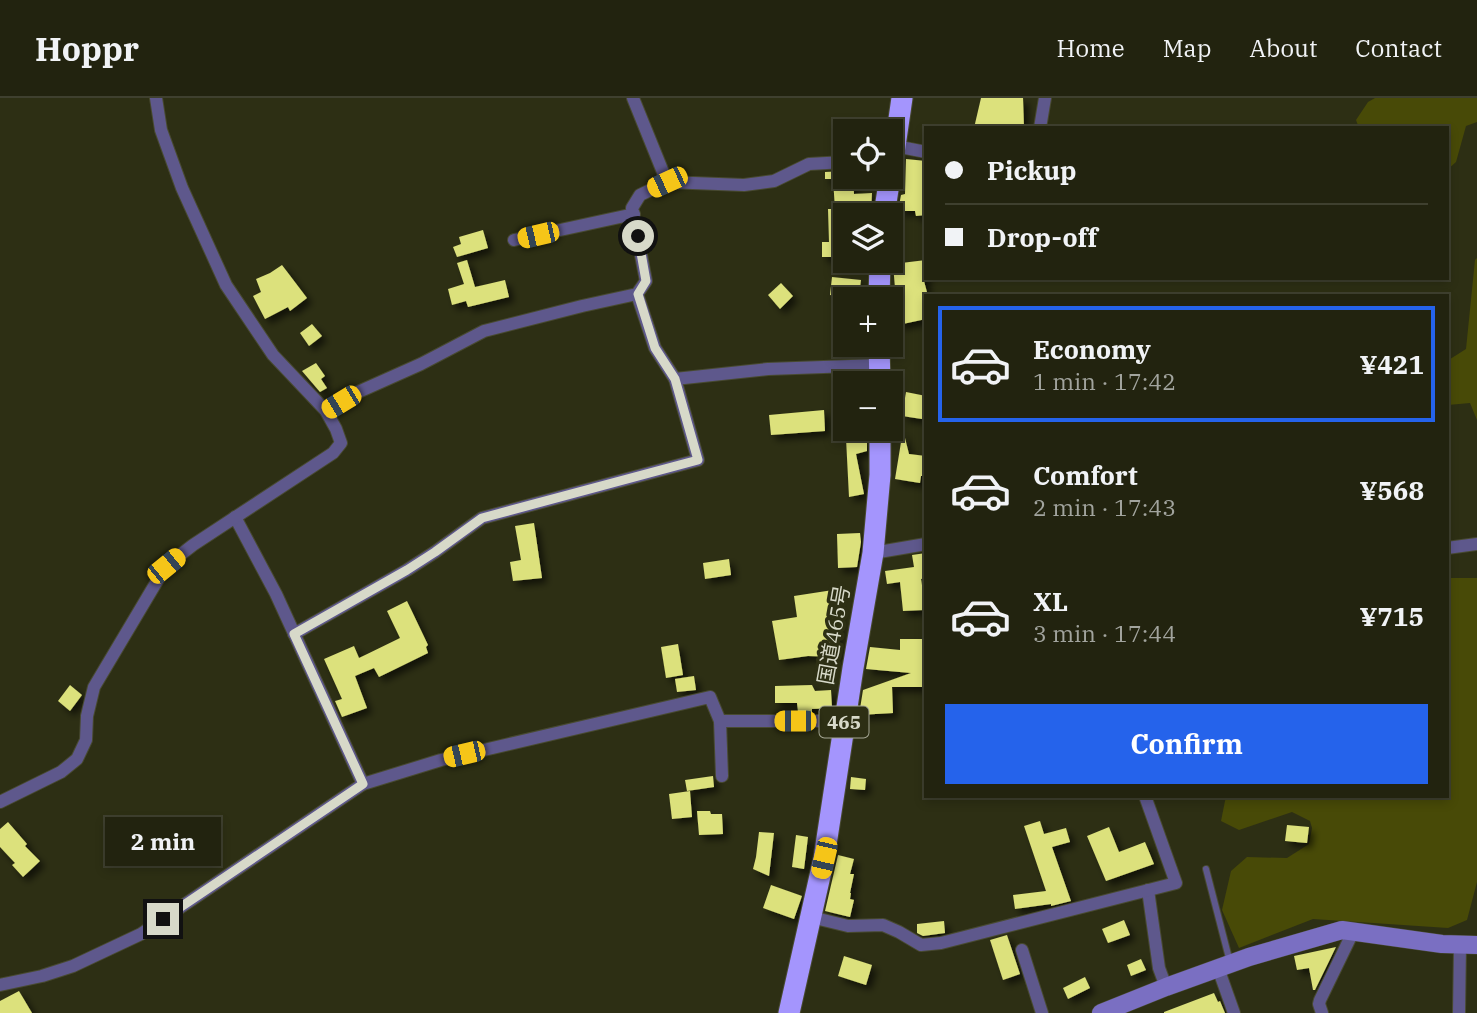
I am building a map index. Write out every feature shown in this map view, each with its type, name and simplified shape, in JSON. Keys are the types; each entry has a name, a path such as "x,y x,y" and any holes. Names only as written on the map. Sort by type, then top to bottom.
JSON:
{"highway":[{"path":"899,119 902,98"},
{"name":"国道465号","path":"789,1013 824,858 873,553 880,475 880,441"}],"street":[{"path":"0,802 61,772 77,759 86,740 87,716 94,687 166,566 193,545 333,453 341,443 326,411 273,355 226,285 182,188 161,130 156,98"},
{"path":"633,98 667,182"},
{"path":"1040,126 1045,98"},
{"path":"903,158 924,153"},
{"path":"326,411 356,393 421,364 484,331 638,294 646,281 632,208 640,195 667,182 744,185 774,181 809,164 833,163"},
{"path":"514,240 634,214"},
{"path":"294,634 407,570 482,518 698,460 675,379 655,348 638,294"},
{"path":"675,379 768,369 879,364"},
{"path":"235,517 276,594 363,784"},
{"path":"873,553 924,544"},
{"path":"1449,548 1477,544"},
{"path":"0,985 73,966 141,934 363,784 440,760 710,697 720,721 722,776"},
{"path":"720,721 845,721"},
{"path":"811,917 848,926 883,925 921,945 941,943 1176,883 1146,798"},
{"path":"1148,890 1159,968 1166,987"},
{"path":"1106,1012 1224,966 1342,930 1468,945 1460,1013"},
{"path":"1322,1013 1319,1004 1353,932"},
{"path":"1022,950 1042,1013"},
{"path":"1224,966 1234,1013"}],"lane":[{"path":"1206,869 1224,966"}],"shaded area":[{"path":"1375,98 1477,98 1477,122 1466,126 1456,162 1449,168 1449,126 1358,126 1356,120 1368,102"},
{"path":"1477,258 1477,420 1470,403 1449,405 1449,360 1466,349"},
{"path":"1449,578 1477,578 1477,882 1467,920 1448,928 1313,919 1239,948 1222,910 1231,871 1247,857 1287,858 1309,844 1312,828 1310,821 1292,812 1239,830 1221,821 1226,798 1449,798"}],"building":[{"path":"981,98 1023,98 1024,126 974,126"},
{"path":"906,159 924,161 924,215 916,216 915,211 903,211 903,203 900,203 901,195 905,194"},
{"path":"825,172 833,172 833,179 825,179"},
{"path":"834,189 854,189 854,194 872,193 872,203 835,203"},
{"path":"828,209 833,209 833,257 822,257 822,242 829,242"},
{"path":"483,230 488,248 457,257 453,247 461,244 459,237"},
{"path":"467,260 475,287 505,280 509,297 468,307 466,301 452,305 448,289 464,284 457,263"},
{"path":"924,260 924,281 927,294 924,294 924,319 903,324 903,287 895,287 894,273 903,273 903,263"},
{"path":"282,265 307,298 290,311 288,307 265,319 253,296 261,292 256,279"},
{"path":"832,277 861,280 860,287 833,287 833,295 830,295"},
{"path":"781,283 793,296 780,309 768,295"},
{"path":"312,324 322,336 309,346 300,333"},
{"path":"316,363 325,376 321,379 327,388 320,392 302,371"},
{"path":"906,392 924,396 922,419 903,416"},
{"path":"824,410 825,431 771,435 769,415"},
{"path":"903,430 909,454 924,456 924,476 921,476 920,483 895,479"},
{"path":"846,441 867,441 867,451 856,454 864,494 849,497"},
{"path":"534,523 542,578 513,581 510,562 521,560 515,526"},
{"path":"860,533 857,567 838,568 837,534"},
{"path":"924,553 924,578 921,579 924,610 903,611 900,582 887,584 885,571 914,567 912,555"},
{"path":"729,559 731,575 705,579 703,563"},
{"path":"833,590 836,610 839,610 837,657 808,656 779,660 772,621 797,617 794,596"},
{"path":"407,601 428,645 428,653 379,677 374,668 355,676 367,708 342,717 335,701 342,699 324,659 354,646 359,658 400,638 387,611"},
{"path":"900,639 924,639 924,687 892,687 893,713 859,715 863,690 911,673 866,669 870,647 900,650"},
{"path":"678,644 683,675 666,678 661,647"},
{"path":"694,676 696,690 677,692 675,679"},
{"path":"70,685 82,695 70,711 58,701"},
{"path":"812,685 815,691 831,690 832,708 798,712 797,703 775,703 775,686"},
{"path":"713,776 714,787 687,791 685,780"},
{"path":"851,777 866,779 865,790 850,789"},
{"path":"690,791 692,817 672,819 669,794"},
{"path":"697,811 722,814 723,834 699,835"},
{"path":"1040,821 1044,834 1066,828 1070,842 1052,847 1071,901 1051,906 1015,909 1013,895 1046,891 1024,826"},
{"path":"8,822 40,861 23,877 12,865 15,863 0,847 0,829"},
{"path":"1287,825 1309,827 1307,843 1285,841"},
{"path":"1109,827 1119,852 1145,842 1154,864 1106,881 1087,836"},
{"path":"759,832 774,833 769,876 753,869"},
{"path":"796,835 808,837 804,869 792,867"},
{"path":"838,855 854,859 850,874 854,874 850,899 854,900 850,917 825,911"},
{"path":"771,885 802,896 794,919 763,908"},
{"path":"1124,920 1130,935 1108,943 1102,929"},
{"path":"944,921 945,933 923,936 917,933 917,924"},
{"path":"1007,935 1020,974 1003,980 990,940"},
{"path":"1336,947 1313,990 1309,968 1297,970 1294,956"},
{"path":"844,956 872,965 866,985 838,976"},
{"path":"1141,959 1146,970 1131,976 1127,965"},
{"path":"1085,977 1090,988 1068,999 1063,988"},
{"path":"19,991 32,1013 0,1013 0,1001"},
{"path":"1214,993 1225,1013 1164,1013 1164,1012"}],"route":[{"path":"163,919 363,784 294,634 407,570 482,518 698,460 675,379 655,348 638,294 646,281 638,236"}]}
